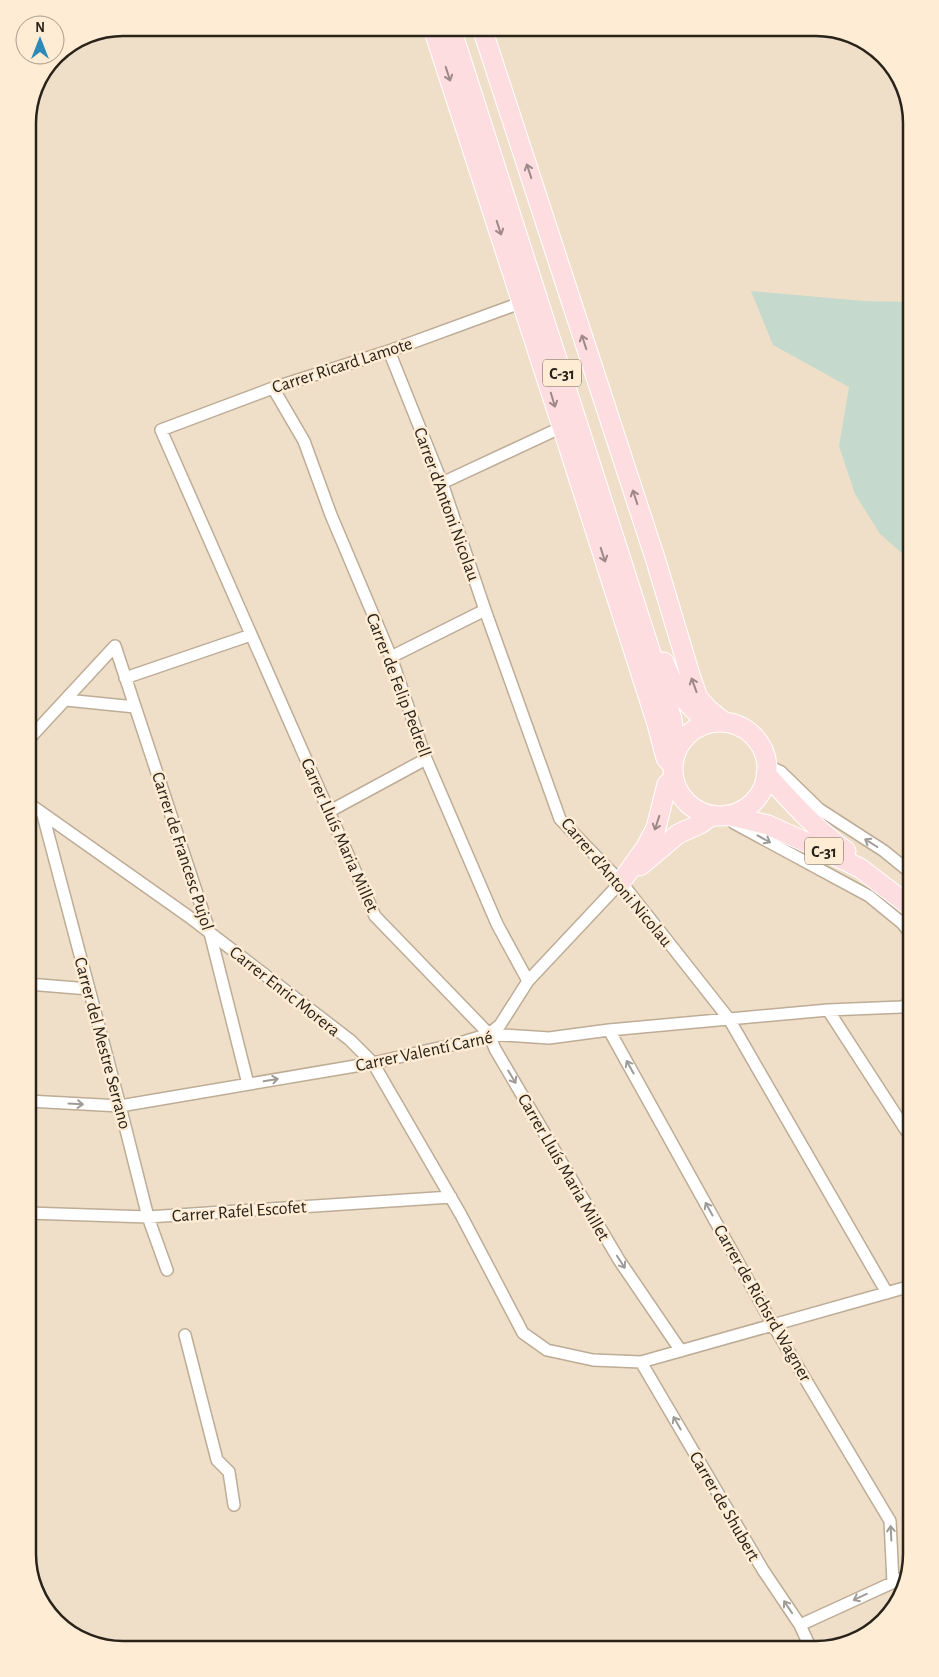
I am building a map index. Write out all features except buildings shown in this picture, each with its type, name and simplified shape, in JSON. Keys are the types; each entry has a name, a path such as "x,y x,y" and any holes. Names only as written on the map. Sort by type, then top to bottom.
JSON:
{"main road":[{"path":"436,36 523,302 657,724 666,758 674,766"},
{"name":"C-31","path":"454,36 672,719 674,766 681,796 695,809 768,825 835,856 860,868 903,900"},
{"name":"C-31","path":"462,36 668,676 689,706 716,723 742,728 757,741 764,752 766,770 797,810 825,836 903,889"},
{"path":"485,36 656,562 691,678 698,698 709,710 716,723 694,729 683,739 667,784 656,828 646,847 622,882"},
{"path":"622,882 678,834 720,815 742,810 754,801 762,789 766,770"}],"street":[{"name":"Carrer Ricard Lamote","path":"161,430 273,388 389,351 523,302"},
{"name":"Carrer d'Antoni Nicolau","path":"389,351 442,483 485,610 560,819 622,882 729,1019 887,1293"},
{"name":"Carrer de Felip Pedrell","path":"273,388 304,441 330,515 391,657 426,759 497,924 528,981"},
{"path":"442,483 562,427"},
{"name":"Carrer Lluís Maria Millet","path":"161,430 375,916 489,1034 494,1049 619,1260 681,1351"},
{"path":"391,657 485,610"},
{"path":"125,678 251,635"},
{"name":"Carrer de Francesc Pujol","path":"36,732 115,646 210,933 248,1084"},
{"path":"66,700 135,707"},
{"path":"330,811 426,759"},
{"path":"766,770 781,772 818,809 884,851 903,866"},
{"name":"Carrer Enric Morera","path":"36,809 188,916 350,1040 373,1063 451,1197 523,1333 547,1350 593,1360 641,1362 903,1289"},
{"name":"Carrer del Mestre Serrano","path":"43,815 148,1217 166,1270"},
{"path":"720,815 869,896 903,924"},
{"path":"489,1034 500,1025 528,981 622,882"},
{"path":"36,985 89,989"},
{"name":"Carrer Valentí Carné","path":"36,1101 120,1106 373,1063 460,1043 489,1034 549,1038 609,1030 828,1010 903,1006"},
{"path":"828,1010 903,1124"},
{"name":"Carrer de Richsrd Wagner","path":"609,1030 773,1325 890,1522 893,1582"},
{"name":"Carrer Rafel Escofet","path":"36,1213 148,1217 451,1197"},
{"path":"185,1335 217,1460 228,1472 234,1505"},
{"name":"Carrer de Shubert","path":"641,1362 763,1570 800,1625 807,1641"},
{"path":"800,1625 899,1580"}],"green space":[{"path":"751,291 864,301 903,302 903,554 880,534 855,494 839,446 849,387 773,345"}]}
